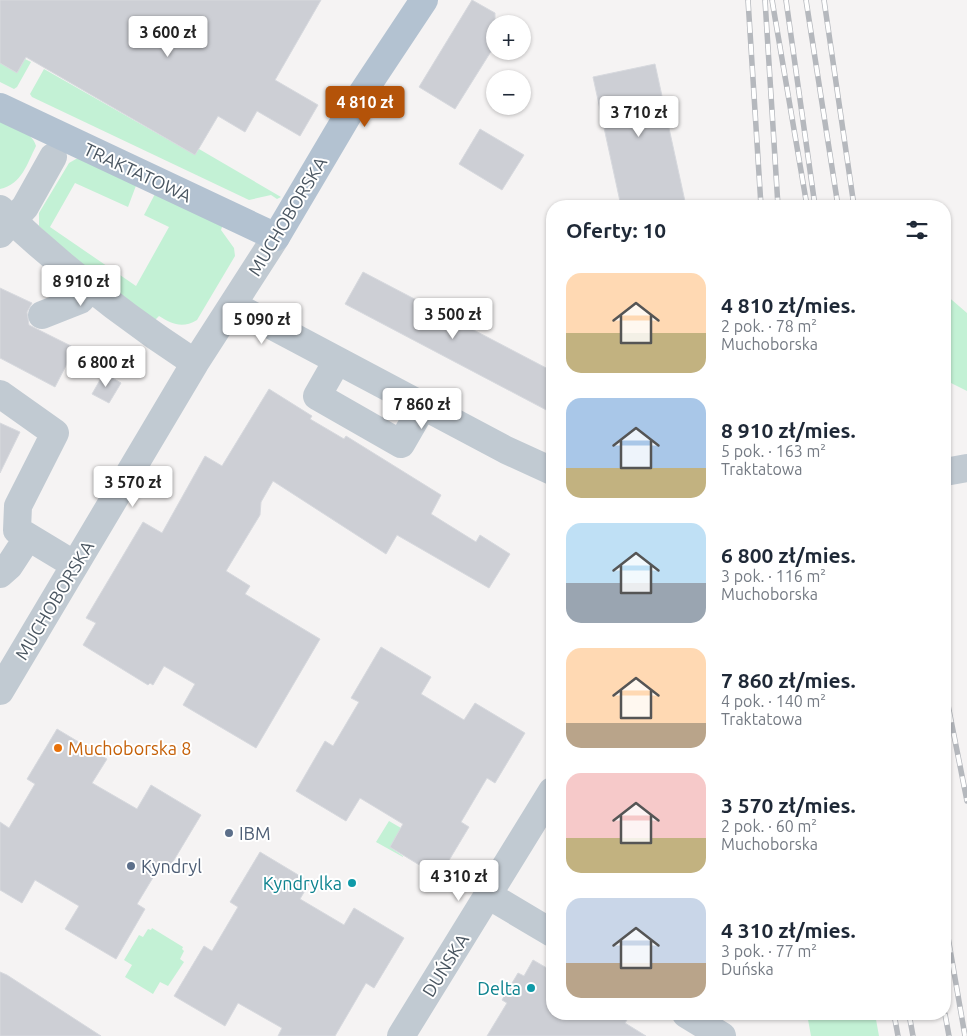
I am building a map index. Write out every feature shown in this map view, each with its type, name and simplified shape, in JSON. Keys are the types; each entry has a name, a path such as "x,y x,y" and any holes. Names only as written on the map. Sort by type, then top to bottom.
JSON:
{"main road":[{"name":"MUCHOBORSKA","path":"276,238 351,110 424,0"},
{"name":"TRAKTATOWA","path":"0,107 276,238"}],"street":[{"path":"53,157 25,207 4,222 161,340 195,363"},
{"name":"MUCHOBORSKA","path":"0,691 195,363 276,238"},
{"path":"42,315 80,300 91,288"},
{"path":"233,305 506,450 546,468"},
{"path":"337,361 317,396 401,444 423,406"},
{"path":"0,394 55,433 18,506 16,530 75,565"},
{"path":"951,471 967,468"},
{"path":"0,574 9,566 28,537"},
{"name":"DUŃSKA","path":"401,1036 546,801"},
{"path":"488,895 546,929"},
{"path":"696,1020 722,1036"}],"green space":[{"path":"25,59 31,62 17,87 14,89 0,82 0,63 17,73"},
{"path":"44,69 195,155 199,149 281,197 277,199 271,195 249,200 32,97 30,94"},
{"path":"0,121 26,133 31,137 36,146 19,178 14,183 0,189"},
{"path":"83,158 137,183 128,207 75,183 50,227 136,286 169,227 144,215 156,192 223,224 221,230 234,248 235,256 197,320 182,325 159,316 154,321 104,286 39,226 39,213 69,163"},
{"path":"951,299 967,313 967,391 951,383"},
{"path":"389,821 401,828 390,847 403,857 376,842"},
{"path":"152,928 183,947 184,951 180,959 184,962 168,986 160,982 153,994 125,977 132,965 124,960 139,935 143,937 148,929 151,930"},
{"path":"808,1020 876,1020 879,1036 811,1036"}],"building":[{"path":"0,0 321,0 275,80 318,105 300,136 257,111 245,132 218,116 195,155 26,57 17,73 0,63"},
{"path":"472,0 495,13 495,15 486,15 486,59 455,109 419,87"},
{"path":"655,64 685,200 620,200 593,77"},
{"path":"480,129 524,155 502,190 459,164"},
{"path":"363,272 546,368 546,410 345,304"},
{"path":"0,288 32,303 27,312 29,325 75,348 55,387 0,358"},
{"path":"104,373 121,383 109,403 92,394"},
{"path":"269,389 312,416 310,419 344,439 346,436 441,495 431,514 476,542 480,535 510,554 489,588 397,535 386,554 273,481 261,502 260,515 226,571 250,586 245,594 320,639 256,748 183,705 195,684 164,666 153,685 150,683 148,685 83,645 96,623 86,618 143,522 162,533 205,456 222,466"},
{"path":"0,423 20,432 0,473"},
{"path":"381,647 431,677 421,694 464,720 475,703 525,733 495,783 487,778 461,822 469,827 439,877 390,847 403,824 360,798 346,821 296,791 325,741 333,746 359,702 351,698"},
{"path":"57,729 107,759 92,783 137,809 151,785 201,815 171,865 163,861 137,904 145,909 116,959 65,929 79,906 35,880 22,903 0,890 0,822 9,828 35,784 27,779"},
{"path":"260,852 310,882 300,899 344,925 354,908 404,938 374,988 366,983 335,1036 278,1036 282,1028 238,1003 225,1026 174,996 204,946 212,951 238,907 230,902"},
{"name":"Delta","path":"533,960 546,968 546,1020 627,1020 625,1023 646,1036 487,1036 507,1003 502,1000 518,973 524,976"},
{"path":"0,972 7,975 101,1036 0,1036"}],"railway":[{"path":"748,0 761,200"},
{"path":"765,0 778,200"},
{"path":"772,0 806,200"},
{"path":"786,0 814,200"},
{"path":"806,0 837,200"},
{"path":"824,0 853,200"},
{"path":"951,720 967,801"},
{"path":"951,955 965,1036"},
{"path":"895,1020 898,1036"},
{"path":"910,1020 913,1036"},
{"path":"946,1020 949,1036"}],"place":[{"name":"Muchoborska 8","path":"58,748"},
{"name":"IBM","path":"229,833"},
{"name":"Kyndryl","path":"131,866"},
{"name":"Kyndrylka","path":"352,883"},
{"name":"Delta","path":"531,988"}]}
